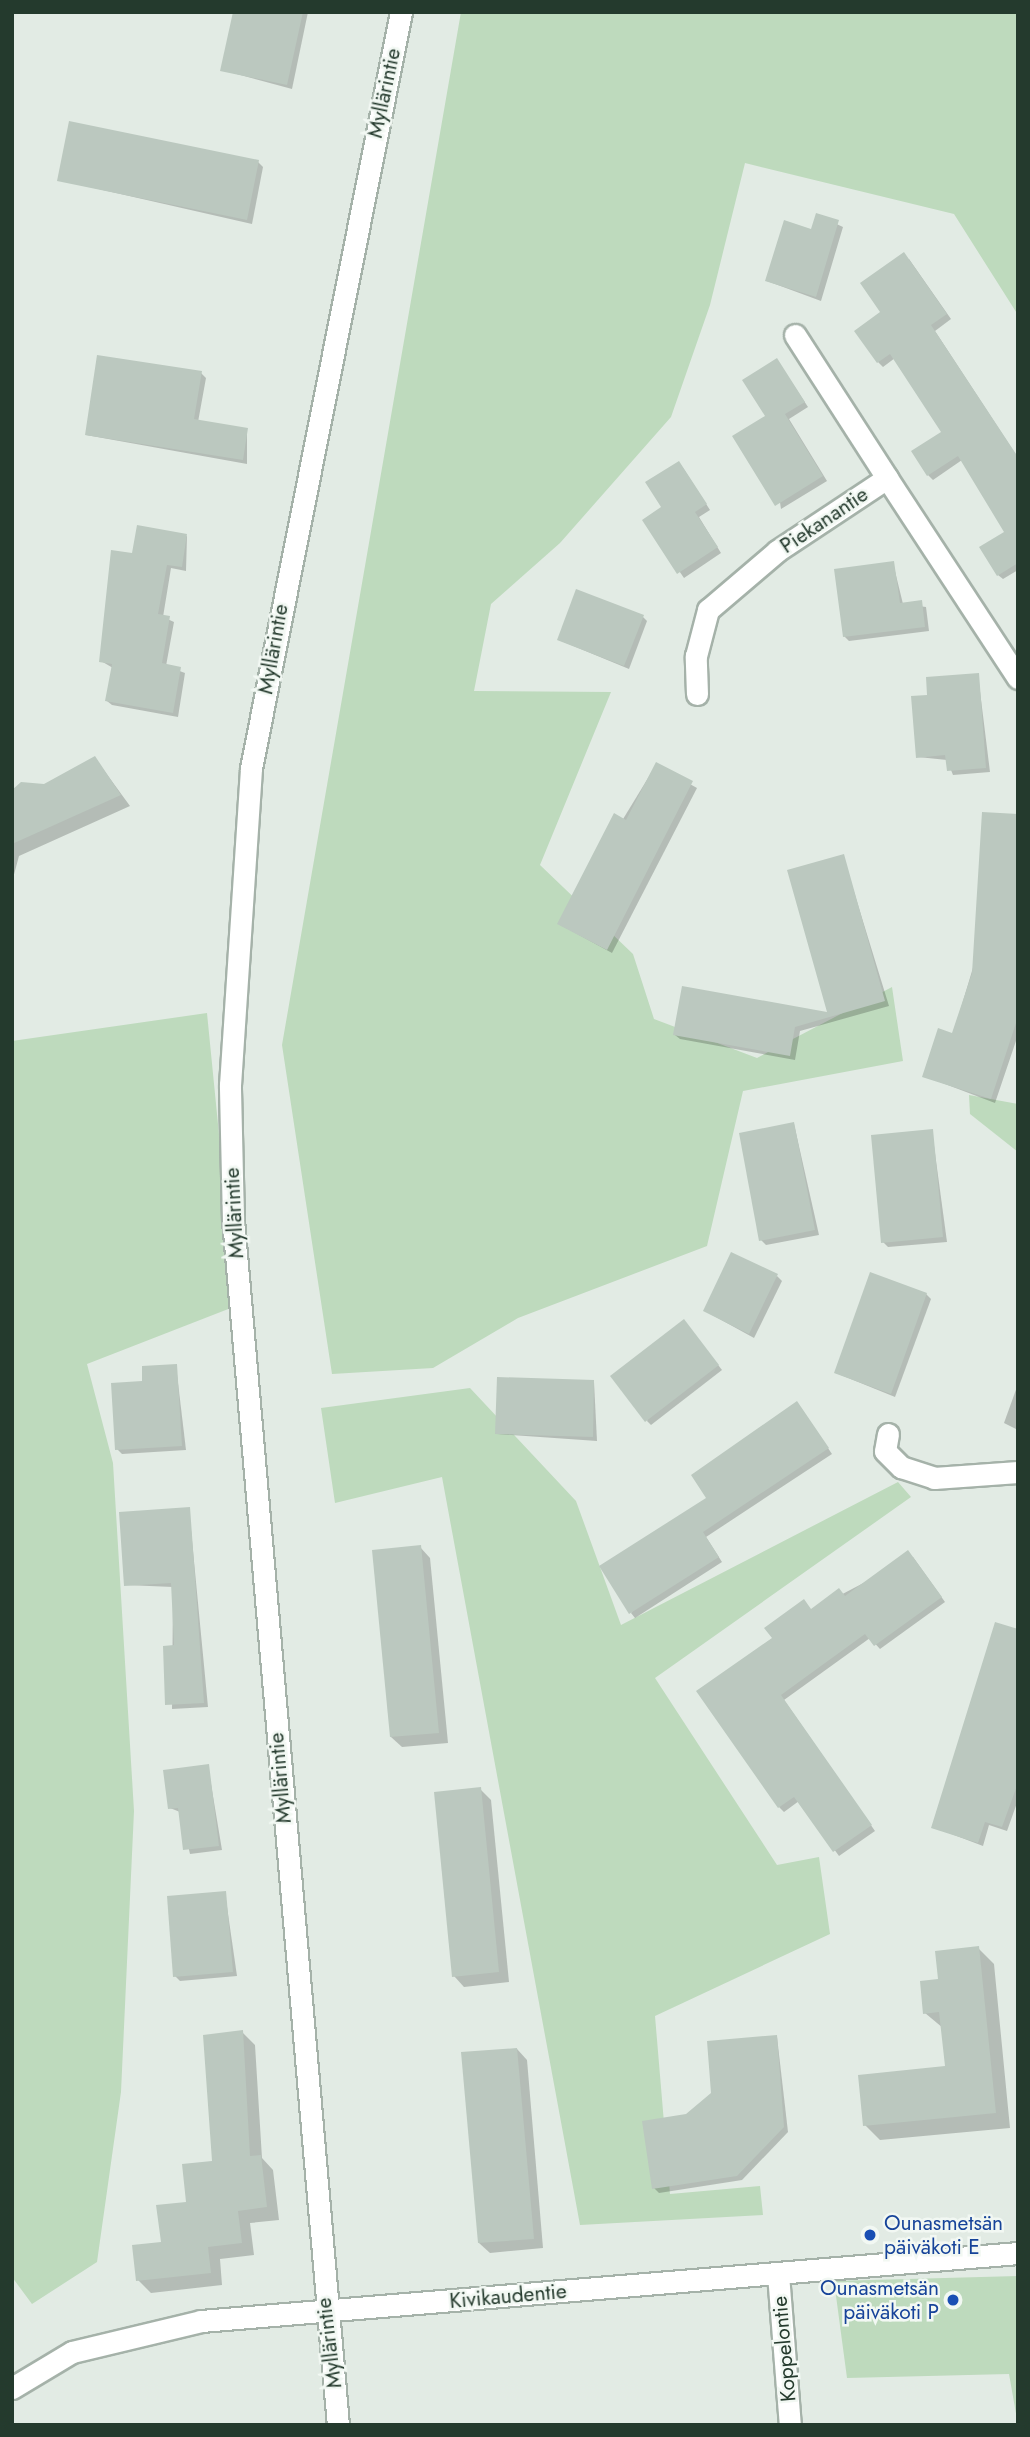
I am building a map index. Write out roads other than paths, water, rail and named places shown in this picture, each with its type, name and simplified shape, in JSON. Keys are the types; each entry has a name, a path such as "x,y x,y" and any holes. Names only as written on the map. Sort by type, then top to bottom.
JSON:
{"street":[{"name":"Myllärintie","path":"338,2425 325,2310 233,1221 230,1085 251,768 401,12"},
{"path":"796,335 887,478"},
{"name":"Piekanantie","path":"696,694 696,656 708,610 777,551 887,478 1018,678"},
{"path":"888,1434 885,1451 901,1467 934,1478 1018,1472"},
{"name":"Kivikaudentie","path":"12,2388 72,2352 142,2332 325,2310 1018,2253"},
{"name":"Koppelontie","path":"778,2274 790,2425"}],"place":[{"name":"Ounasmetsän päiväkoti E","path":"870,2235"},
{"name":"Ounasmetsän päiväkoti P","path":"953,2300"}]}
